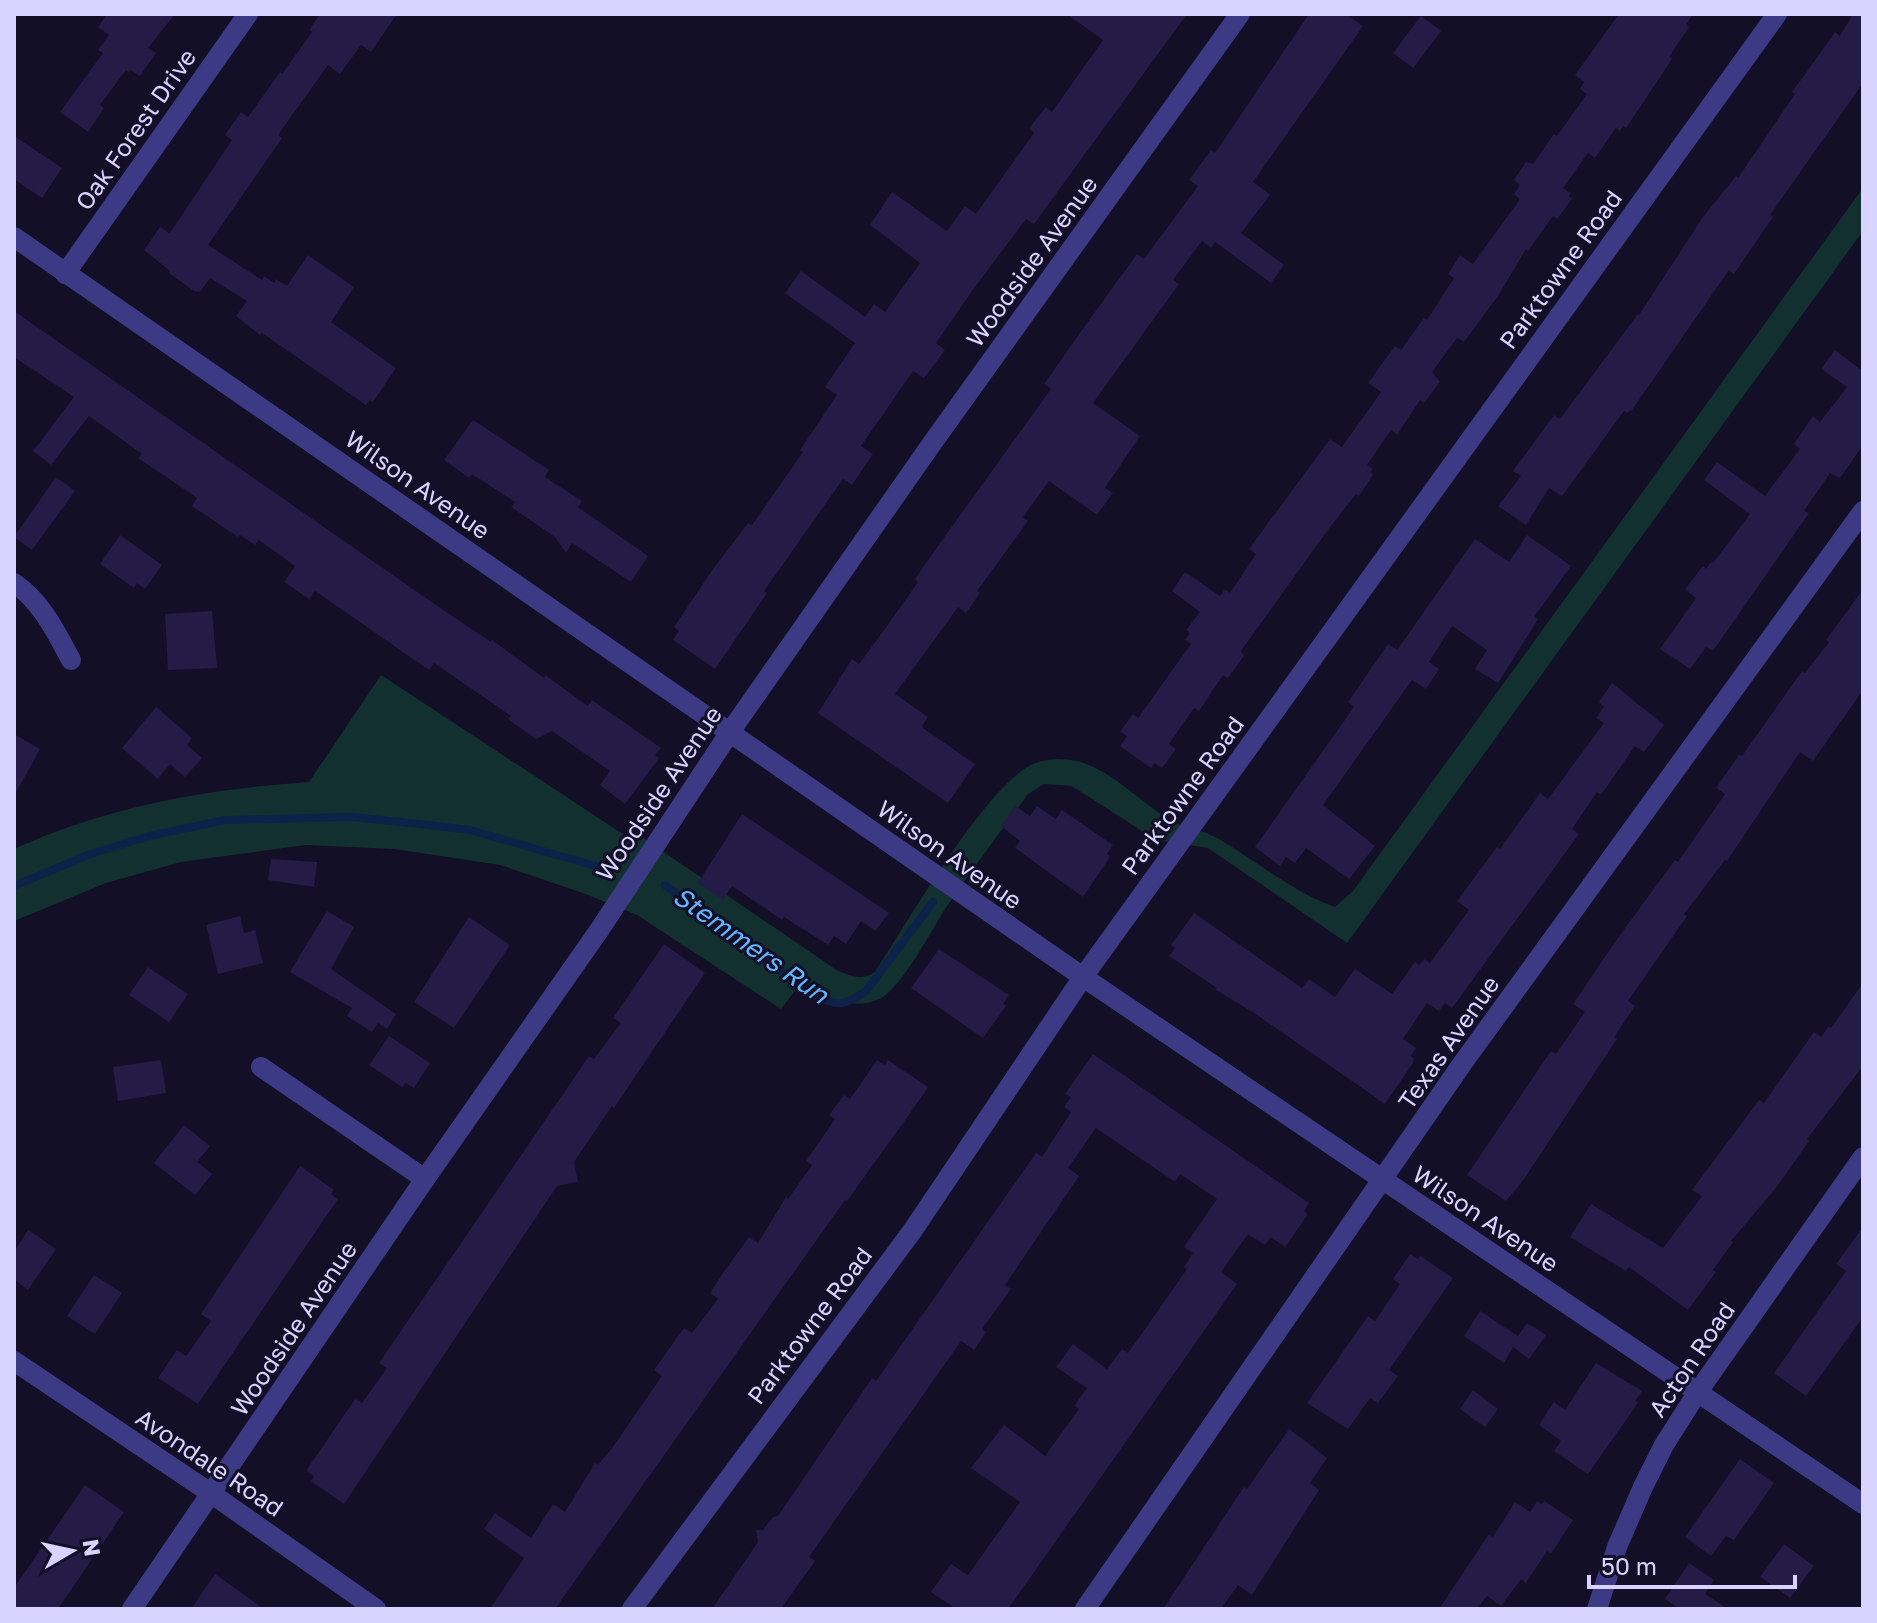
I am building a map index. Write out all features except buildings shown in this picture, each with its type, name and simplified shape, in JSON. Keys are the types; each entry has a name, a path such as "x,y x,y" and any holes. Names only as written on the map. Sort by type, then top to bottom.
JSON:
{"street":[{"name":"Oak Forest Drive","path":"65,274 248,14"},
{"name":"Woodside Avenue","path":"132,1609 425,1179 600,929 730,732 933,442 1240,14"},
{"name":"Parktowne Road","path":"632,1609 913,1230 1083,977 1777,14"},
{"name":"Wilson Avenue","path":"14,237 1083,977 1863,1504"},
{"name":"Texas Avenue","path":"1085,1609 1384,1181 1462,1064 1863,511"},
{"path":"14,583 24,590 51,623 71,660"},
{"path":"261,1067 425,1179"},
{"name":"Acton Road","path":"1597,1609 1617,1547 1664,1445 1697,1393 1863,1157"},
{"name":"Avondale Road","path":"14,1361 376,1609"}],"green space":[{"path":"1863,188 1863,231 1347,943 1208,848 1156,840 1072,786 1044,784 1028,794 945,909 898,983 881,998 860,1004 839,1001 800,984 781,1009 637,915 500,865 395,849 306,845 181,862 106,883 14,921 14,849 85,821 158,802 233,789 309,782 381,675 629,838 633,831 838,971 852,976 861,977 875,972 948,858 993,798 1014,777 1033,764 1050,760 1063,759 1093,767 1116,780 1168,819 1219,839 1290,885 1335,907 1353,891"}],"waterway":[{"name":"Stemmers Run","path":"14,886 88,855 149,836 225,820 352,817 470,830 602,868"},
{"name":"Stemmers Run","path":"665,885 815,996 835,1003 852,1000 866,991 933,902"}]}
